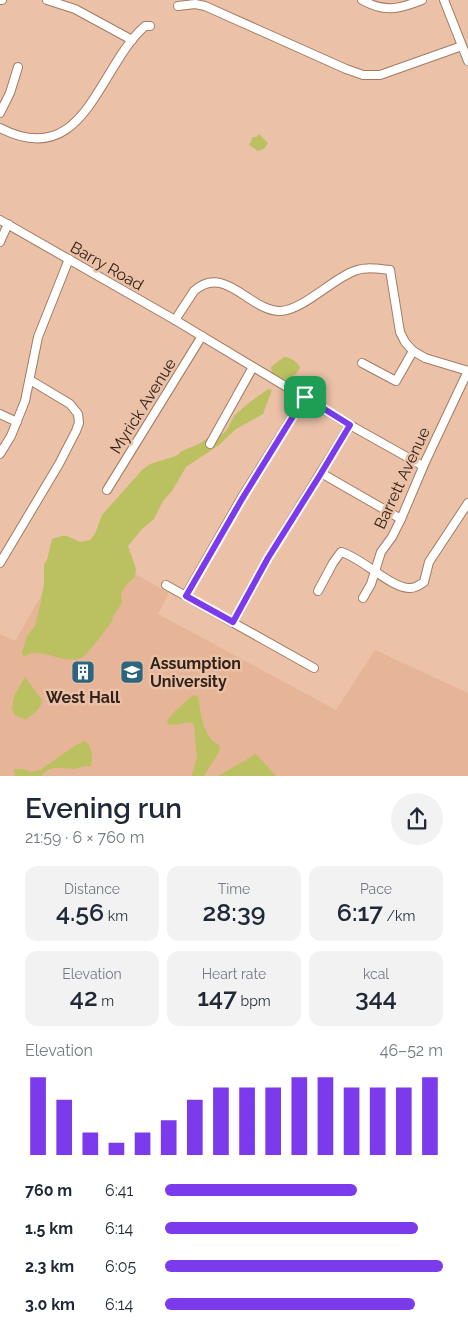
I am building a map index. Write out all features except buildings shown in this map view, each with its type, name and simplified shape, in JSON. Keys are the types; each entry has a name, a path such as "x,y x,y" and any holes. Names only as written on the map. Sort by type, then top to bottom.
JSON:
{"street":[{"path":"47,0 75,9 132,40"},
{"path":"362,0 386,9 422,0"},
{"path":"444,0 468,61"},
{"path":"178,6 195,4 205,6 346,69 368,76 395,71 462,46"},
{"path":"0,128 19,136 36,138 56,134 71,127 83,115 132,40 145,26 150,26"},
{"path":"0,113 10,93 18,67"},
{"name":"Barry Road","path":"0,220 175,320 350,425 423,466"},
{"path":"0,242 8,224"},
{"path":"0,454 17,422 25,401 38,336 54,301 69,260"},
{"path":"175,320 191,294 202,285 219,282 231,287 265,308 280,311 294,308 351,272 365,269 390,270 401,335 405,342 413,351 425,358 468,371"},
{"name":"Myrick Avenue","path":"107,490 202,336"},
{"path":"362,363 396,381 413,351"},
{"path":"210,444 252,367"},
{"name":"Barrett Avenue","path":"363,598 371,584 380,552 392,537 401,519 423,466 468,371"},
{"path":"0,563 59,464 79,423 76,410 70,404 30,380"},
{"path":"186,596 242,499 305,397"},
{"path":"0,414 17,422"},
{"path":"233,622 268,558 350,425"},
{"path":"321,473 401,519"},
{"path":"318,591 332,562 340,552 405,588 414,588 424,582 429,562 468,503"},
{"path":"166,585 314,668"}],"shaded area":[{"name":"Assumption University","path":"74,540 169,593 158,614 336,710 375,650 468,693 468,776 0,776 0,634 15,641"}],"green space":[{"path":"259,134 268,143 264,149 258,151 249,145 253,137"},
{"path":"284,357 294,360 300,368 296,374 283,381 272,374 271,367"},
{"path":"269,389 272,390 263,414 236,429 219,445 186,467 172,491 163,501 154,519 142,529 128,546 136,569 135,577 121,593 122,603 113,616 112,621 86,655 76,659 36,653 23,657 22,652 27,636 35,626 41,602 44,585 44,564 47,560 52,539 67,536 80,542 90,540 95,534 102,515 143,469 150,464 176,456 182,451 201,443 211,435 221,435 228,428 235,415"},
{"path":"25,677 42,700 39,709 26,720 15,715 12,709 14,696"},
{"path":"193,695 198,697 205,729 212,740 220,746 219,752 204,776 192,776 197,757 194,725 189,723 171,725 167,721"},
{"path":"85,741 92,753 90,767 52,769 45,772 42,776 15,776 14,769 24,769 31,772 40,770 76,745"},
{"path":"256,754 276,776 218,776"}],"place":[{"name":"West Hall","path":"83,672"},
{"name":"Assumption University","path":"132,672"}],"route":[{"path":"305,397 350,425 268,558 233,622 186,596 247,490 305,397"}]}
